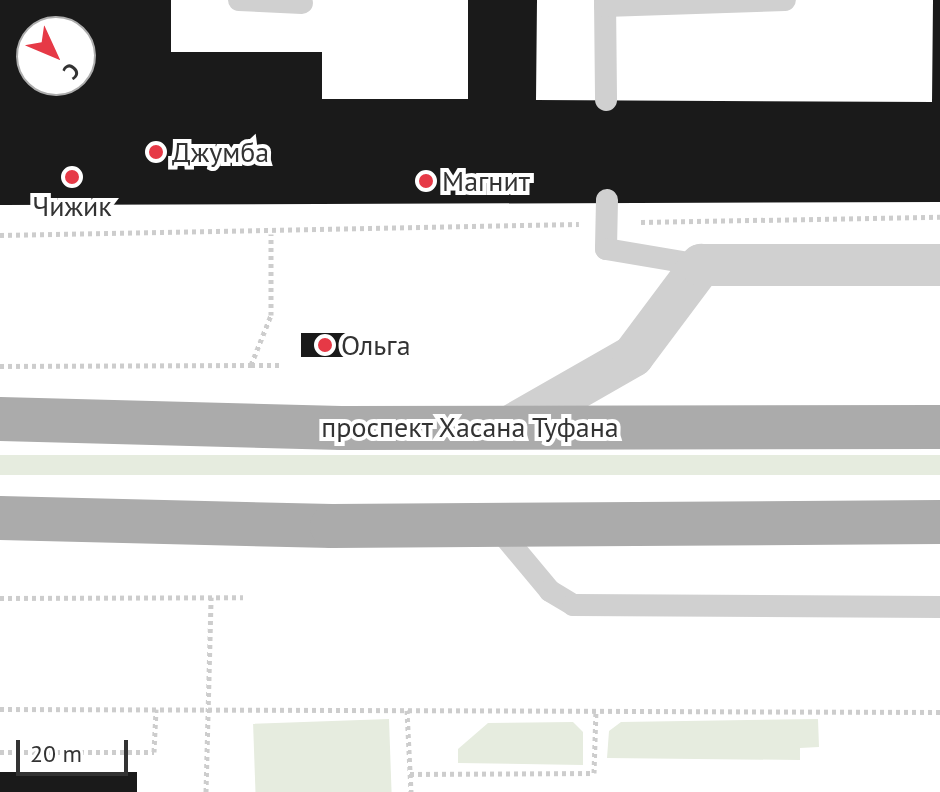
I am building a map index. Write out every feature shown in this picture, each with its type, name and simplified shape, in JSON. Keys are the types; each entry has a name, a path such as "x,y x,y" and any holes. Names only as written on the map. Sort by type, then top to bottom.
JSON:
{"main road":[{"name":"проспект Хасана Туфана","path":"0,419 509,427 940,427"},
{"path":"0,518 495,525 940,522"}],"street":[{"path":"509,427 633,356 701,265 940,265"}],"lane":[{"path":"239,0 302,3"},
{"path":"606,100 605,3 785,0"},
{"path":"607,211 606,249 701,265"},
{"path":"495,525 550,591 573,605 940,607"}],"path":[{"path":"0,235 271,234 607,211 940,217"},
{"path":"251,365 271,315 271,234"},
{"path":"0,366 280,365"},
{"path":"206,792 211,597"},
{"path":"0,598 243,597"},
{"path":"0,709 940,712"},
{"path":"0,752 154,752 156,709"},
{"path":"407,710 411,792"},
{"path":"410,774 594,773 596,711"}],"shaded area":[{"path":"0,455 940,455 940,475 0,475"},
{"path":"389,719 392,792 255,792 253,724"},
{"path":"818,719 819,747 800,748 800,760 607,758 609,731 621,722"},
{"path":"573,722 583,732 583,765 458,763 458,749 488,723"}],"building":[{"path":"0,0 171,0 171,52 322,52 322,99 468,99 468,0 537,0 536,100 932,102 933,0 940,0 940,202 0,205"},
{"name":"Ольга","path":"301,333 349,333 349,357 301,357"},
{"path":"0,772 137,772 137,792 0,792"}],"place":[{"name":"Джумба","path":"156,152"},
{"name":"Чижик","path":"72,177"},
{"name":"Магнит","path":"426,181"},
{"name":"Ольга","path":"325,345"}]}
